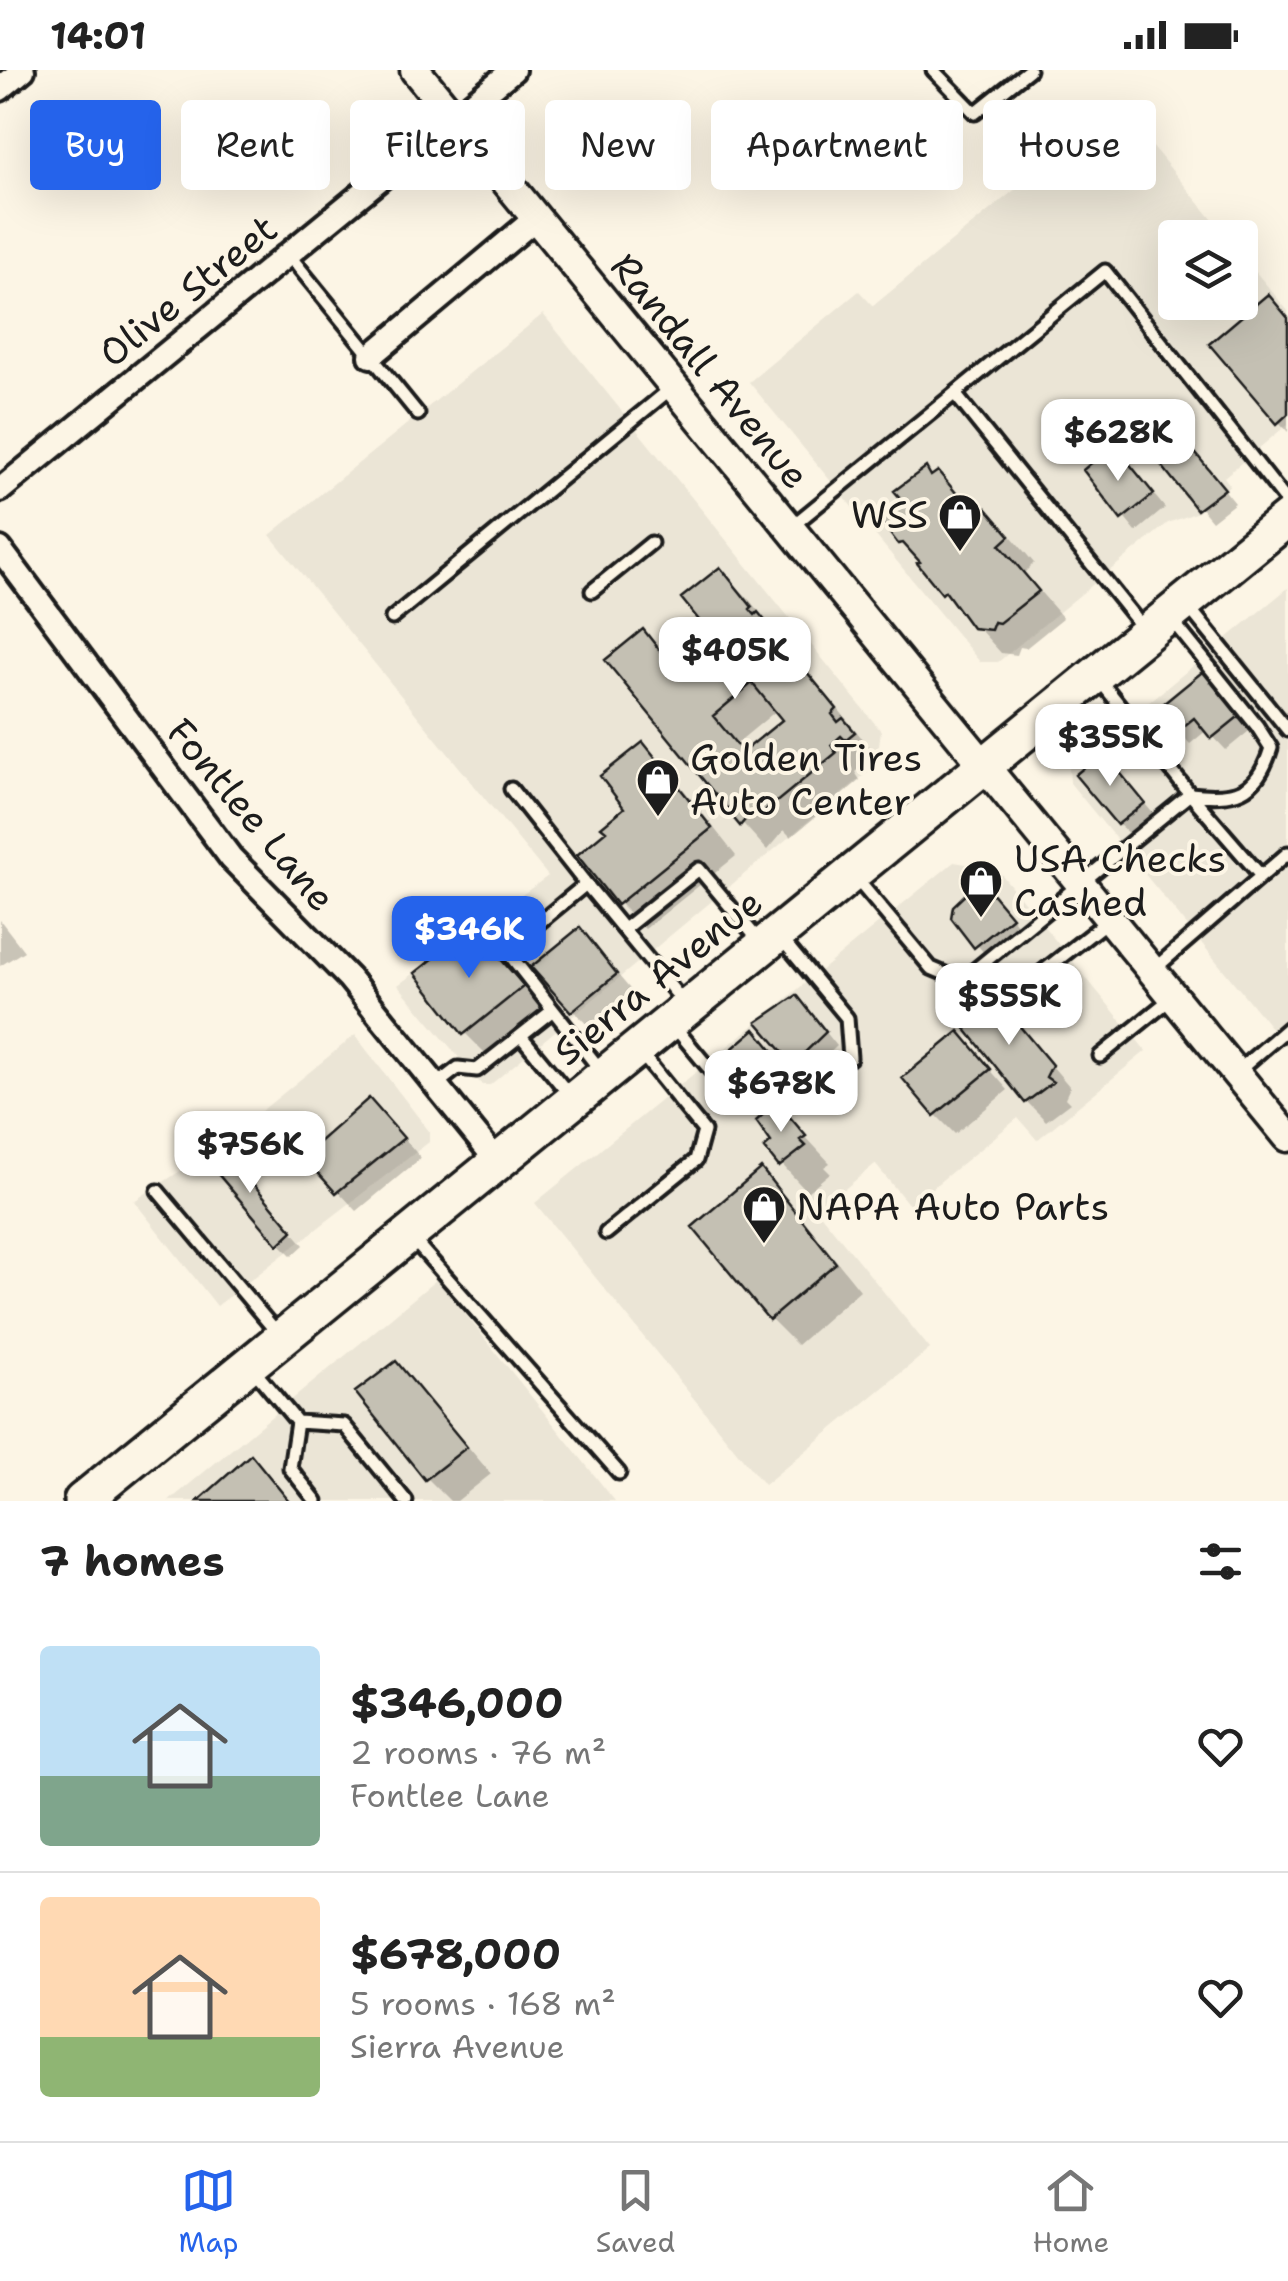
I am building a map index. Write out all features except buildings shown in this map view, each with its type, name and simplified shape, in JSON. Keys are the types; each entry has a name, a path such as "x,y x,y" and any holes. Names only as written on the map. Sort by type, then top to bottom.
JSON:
{"main road":[{"name":"Sierra Avenue","path":"97,1493 1288,518"}],"street":[{"path":"0,89 24,70"},
{"name":"Randall Avenue","path":"416,70 440,100"},
{"name":"Olive Street","path":"476,100 514,70"},
{"name":"Olive Street","path":"0,490 366,190"},
{"name":"Randall Avenue","path":"513,190 1288,1137"},
{"path":"371,356 536,218"},
{"name":"Fontlee Lane","path":"0,549 212,835 252,882 349,978 498,1162"}],"lane":[{"path":"933,70 975,114 1028,70"},
{"path":"288,254 418,414"},
{"path":"790,528 1105,271 1288,503"},
{"path":"392,618 674,386"},
{"path":"852,874 931,968 950,976 970,973 1190,794 1224,798 1249,788 1266,767 1271,748 1258,726 1166,617 954,394"},
{"path":"592,592 651,543"},
{"path":"1166,617 1288,730"},
{"path":"1096,674 1190,794 1261,876"},
{"path":"511,789 624,930 741,1106 770,1082"},
{"path":"1152,971 1288,853"},
{"path":"624,930 699,870 847,1018 850,1058"},
{"path":"586,884 506,950 605,1075"},
{"path":"1037,976 1110,919"},
{"path":"1100,1056 1173,996"},
{"path":"436,1085 458,1068 478,1070 553,1010"},
{"path":"1235,1072 1288,1028"},
{"path":"521,1036 574,1100"},
{"path":"606,1233 696,1160 704,1131 637,1048"},
{"path":"158,1192 282,1338"},
{"path":"409,1235 619,1473"},
{"path":"250,1364 297,1422 290,1468 316,1501"},
{"path":"297,1422 344,1424 406,1501"}],"shaded area":[{"path":"1156,151 1213,220 1158,220 1158,320 1258,320 1258,275 1288,311 1288,424 1224,477 1230,485 1198,512 1168,523 998,662 980,662 749,382 859,291 873,306 1014,190 1156,190"},
{"path":"543,314 881,731 876,765 490,1085 482,1085 398,985 548,876 270,535"},
{"path":"1288,588 1286,1046 1070,783 1069,768"},
{"path":"954,862 997,869 1146,1051 1037,1140 1018,1118 910,1206 875,1164 818,1211 930,1349 764,1485 535,1203"},
{"path":"355,1035 429,1131 429,1142 217,1306 134,1201 216,1148"},
{"path":"437,1279 615,1501 169,1501 375,1331"}],"place":[{"name":"WSS","path":"960,553"},
{"name":"Golden Tires Auto Center","path":"658,818"},
{"name":"USA Checks Cashed","path":"981,919"},
{"name":"NAPA Auto Parts","path":"764,1245"}]}
